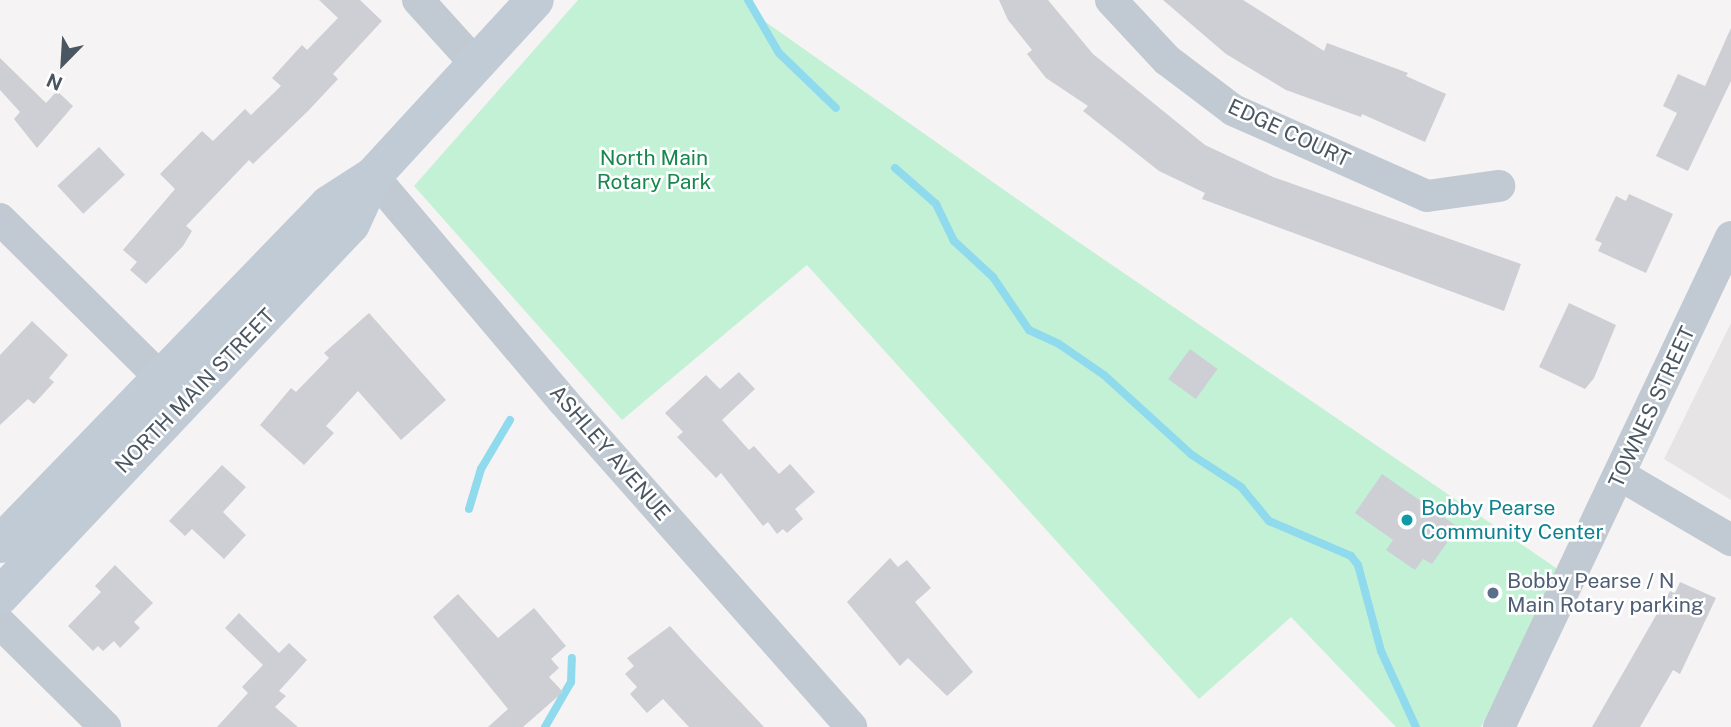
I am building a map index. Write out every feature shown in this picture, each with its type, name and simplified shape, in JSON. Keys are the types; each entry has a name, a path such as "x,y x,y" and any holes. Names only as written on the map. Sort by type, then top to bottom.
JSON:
{"street":[{"path":"418,0 475,63"},
{"name":"NORTH MAIN STREET","path":"0,596 328,205 373,176 535,0"},
{"name":"EDGE COURT","path":"1111,0 1167,60 1233,110 1427,196 1499,186"},
{"name":"ASHLEY AVENUE","path":"373,176 562,401 851,727"},
{"path":"0,219 172,389"},
{"name":"TOWNES STREET","path":"1499,727 1731,237"},
{"name":"NORTH MAIN STREET","path":"0,544 172,389"},
{"path":"1619,475 1731,540"},
{"path":"0,623 105,727"}],"shaded area":[{"path":"1731,323 1731,500 1664,459"}],"green space":[{"name":"North Main Rotary Park","path":"578,0 747,0 760,18 1071,237 1559,570 1481,727 1396,727 1291,617 1199,699 807,265 622,420 414,186"}],"building":[{"path":"319,0 360,0 382,21 333,74 338,79 308,111 253,164 249,160 186,226 192,231 183,246 146,284 130,270 137,262 123,250 175,189 160,174 202,131 213,141 245,109 251,115 281,86 272,78 302,45 307,50 338,18"},
{"path":"999,0 1048,0 1093,54 1205,145 1273,177 1521,264 1504,311 1202,199 1205,193 1159,171 1083,111 1088,106 1046,78 1027,54 1032,50 1008,20"},
{"path":"1163,0 1243,0 1324,51 1327,43 1408,73 1406,76 1446,94 1425,142 1362,114 1361,117 1286,90 1226,54"},
{"path":"1731,28 1731,81 1688,171 1656,156 1677,113 1663,106 1678,74 1705,86"},
{"path":"0,58 46,103 57,91 73,106 37,148 14,119 20,112 0,90"},
{"path":"99,147 125,175 83,214 57,186"},
{"path":"1629,194 1673,214 1646,273 1598,251 1602,243 1595,240 1616,196 1626,201"},
{"path":"1569,303 1616,325 1594,378 1585,389 1539,367"},
{"path":"369,313 446,400 401,440 358,391 326,426 334,433 304,465 260,425 291,388 296,392 329,358 324,353"},
{"path":"32,321 68,355 49,378 54,382 34,404 28,399 0,425 0,355"},
{"path":"1190,349 1218,369 1196,399 1168,379"},
{"path":"739,372 755,389 722,420 749,450 754,446 779,474 790,464 815,492 795,509 803,519 787,533 783,529 777,534 768,522 763,526 721,473 716,478 677,437 683,432 665,413 706,375 720,389"},
{"path":"222,465 246,487 223,512 246,535 224,559 192,529 185,536 169,521"},
{"name":"Bobby Pearse Community Center","path":"1382,474 1458,527 1432,564 1423,559 1415,570 1386,550 1393,540 1355,513"},
{"path":"890,558 898,567 907,560 931,588 915,602 973,672 947,696 908,658 900,666 847,602"},
{"path":"115,565 153,603 134,622 140,628 120,648 114,641 103,651 98,646 93,651 68,626 101,592 95,586"},
{"path":"1680,582 1716,598 1680,674 1673,670 1640,727 1592,727 1670,591 1675,593"},
{"path":"458,594 498,638 534,608 566,646 551,659 559,668 549,677 563,692 523,727 488,727 508,709 433,617"},
{"path":"239,613 279,653 289,643 307,660 279,691 286,696 275,707 298,727 217,727 248,693 242,687 263,665 225,628"},
{"path":"670,626 764,727 689,727 663,699 647,713 630,694 637,687 625,674 634,666 627,658"}],"waterway":[{"path":"748,0 779,53 836,108"},
{"path":"895,168 936,204 954,241 993,277 1029,330 1059,344 1104,375 1192,455 1241,487 1269,521 1351,556 1358,565 1381,651 1416,727"},
{"path":"469,509 481,469 510,420"},
{"path":"545,727 571,682 572,658"}],"place":[{"name":"Bobby Pearse Community Center","path":"1407,520"},
{"name":"Bobby Pearse / N Main Rotary parking","path":"1493,593"}]}
